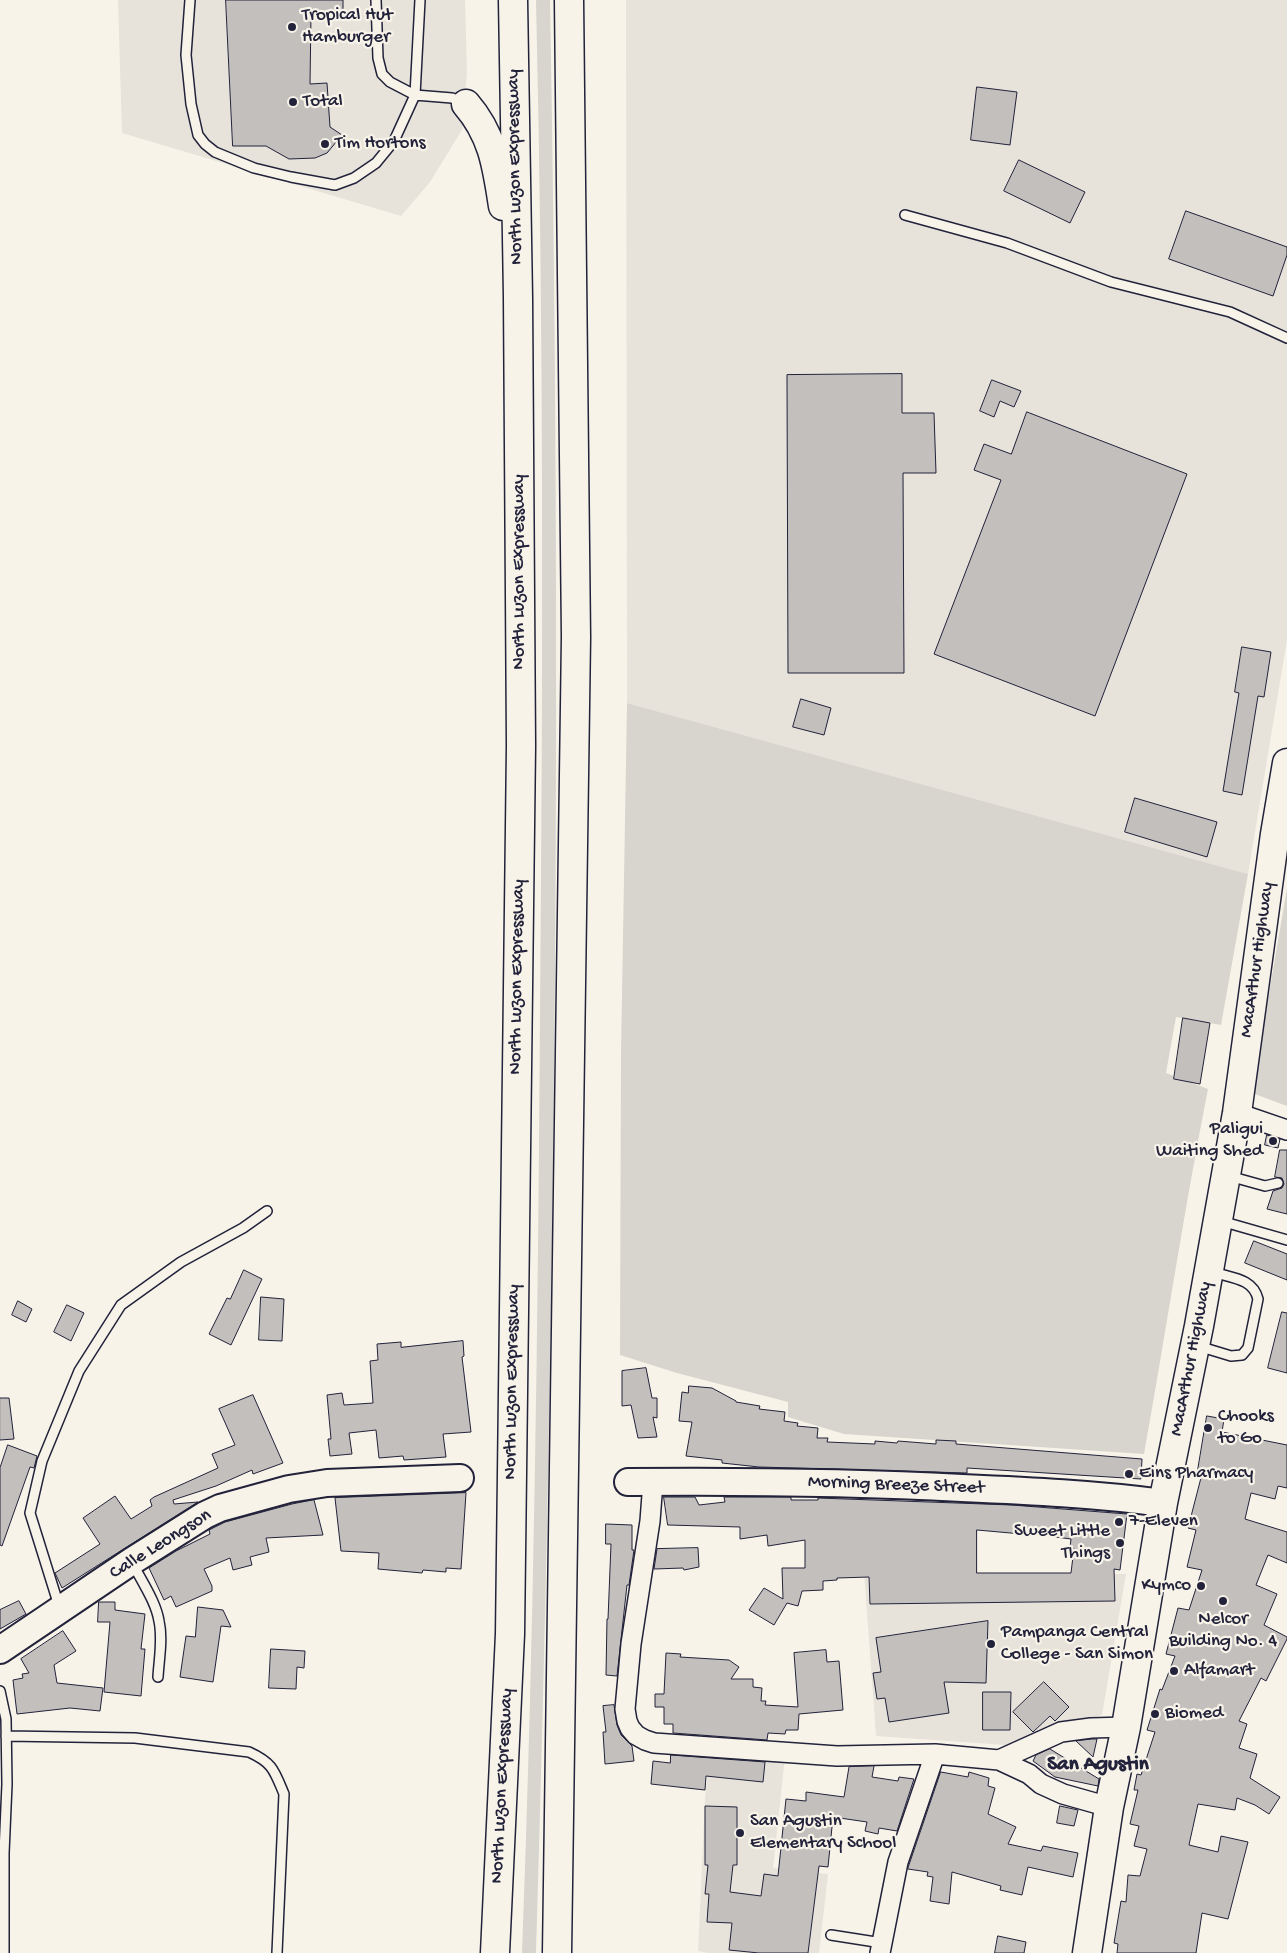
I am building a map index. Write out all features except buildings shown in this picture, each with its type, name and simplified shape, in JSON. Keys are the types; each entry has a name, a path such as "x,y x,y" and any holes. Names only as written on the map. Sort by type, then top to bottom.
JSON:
{"highway":[{"name":"North Luzon Expressway","path":"495,1953 510,1634 521,746 518,297 513,0"},
{"path":"557,1953 576,637 569,0"},
{"path":"466,104 478,118 494,152 518,297"},
{"name":"MacArthur Highway","path":"1087,1953 1109,1808 1126,1727 1163,1504 1195,1346 1238,1112 1274,844 1287,764"}],"main road":[{"name":"Calle Leongson","path":"0,1650 132,1561 220,1508 290,1489 326,1483 460,1478"},
{"name":"Morning Breeze Street","path":"641,1482 914,1485 1103,1496 1163,1504"}],"street":[{"path":"1238,1112 1287,1130"},
{"path":"641,1482 650,1521 627,1679 625,1709 627,1721 636,1735 654,1743 837,1756 935,1754 999,1760 1029,1774 1041,1784 1062,1794 1109,1808"},
{"path":"999,1760 1061,1732 1091,1728 1126,1727"},
{"path":"881,1948 898,1862 935,1754"}],"lane":[{"path":"190,0 186,55 191,104 198,135 205,144 215,152 233,160 291,177 335,186 354,178 376,163 394,141 416,95 420,0"},
{"path":"376,0 378,58 382,74 390,82 416,95 452,98 466,104"},
{"path":"905,215 1007,243 1111,282 1230,312 1287,338"},
{"path":"1226,1176 1265,1186 1278,1183"},
{"path":"60,1608 30,1513 42,1461 79,1371 121,1305 181,1262 243,1228 267,1211"},
{"path":"1218,1220 1287,1240"},
{"path":"1195,1346 1231,1356 1242,1355 1248,1348 1258,1299 1256,1291 1250,1283 1209,1271"},
{"path":"132,1561 157,1612 161,1638 158,1677"},
{"path":"0,1690 6,1719 7,1784 2,1929 4,1953"},
{"path":"6,1736 134,1738 249,1752 266,1760 284,1794 277,1953"},
{"path":"831,1935 881,1948"}],"shaded area":[{"name":"Total","path":"118,0 465,0 467,74 462,130 430,182 401,216 122,133"},
{"path":"536,0 550,0 556,488 555,976 548,1465 536,1953 522,1953 530,1718 535,1482 541,885 542,379"},
{"path":"626,0 1287,0 1287,640 1248,874 627,703"},
{"path":"627,703 1248,874 1221,1025 1176,1017 1166,1073 1208,1089 1144,1454 844,1434 788,1417 788,1402 677,1373 620,1355 621,1053"},
{"path":"1287,888 1287,1106 1252,1093"},
{"name":"Pampanga Central College - San Simon","path":"864,1572 1126,1574 1102,1715 1005,1745 876,1736"},
{"name":"San Agustin Elementary School","path":"711,1751 785,1757 773,1868 828,1874 819,1953 708,1953 698,1951 705,1798"}],"place":[{"name":"Tropical Hut Hamburger","path":"292,27"},
{"name":"Total","path":"293,102"},
{"name":"Tim Hortons","path":"325,144"},
{"name":"Paligui Waiting Shed","path":"1273,1141"},
{"name":"Chooks to Go","path":"1208,1428"},
{"name":"Eins Pharmacy","path":"1129,1474"},
{"name":"7-Eleven","path":"1119,1522"},
{"name":"Sweet Little Things","path":"1120,1543"},
{"name":"Kymco","path":"1201,1586"},
{"name":"Nelcor Building No. 4","path":"1223,1601"},
{"name":"Pampanga Central College - San Simon","path":"991,1644"},
{"name":"Alfamart","path":"1174,1671"},
{"name":"Biomed","path":"1155,1714"},
{"name":"San Agustin Elementary School","path":"740,1833"}],"district":[{"name":"San Agustin","path":"1098,1766"}]}
